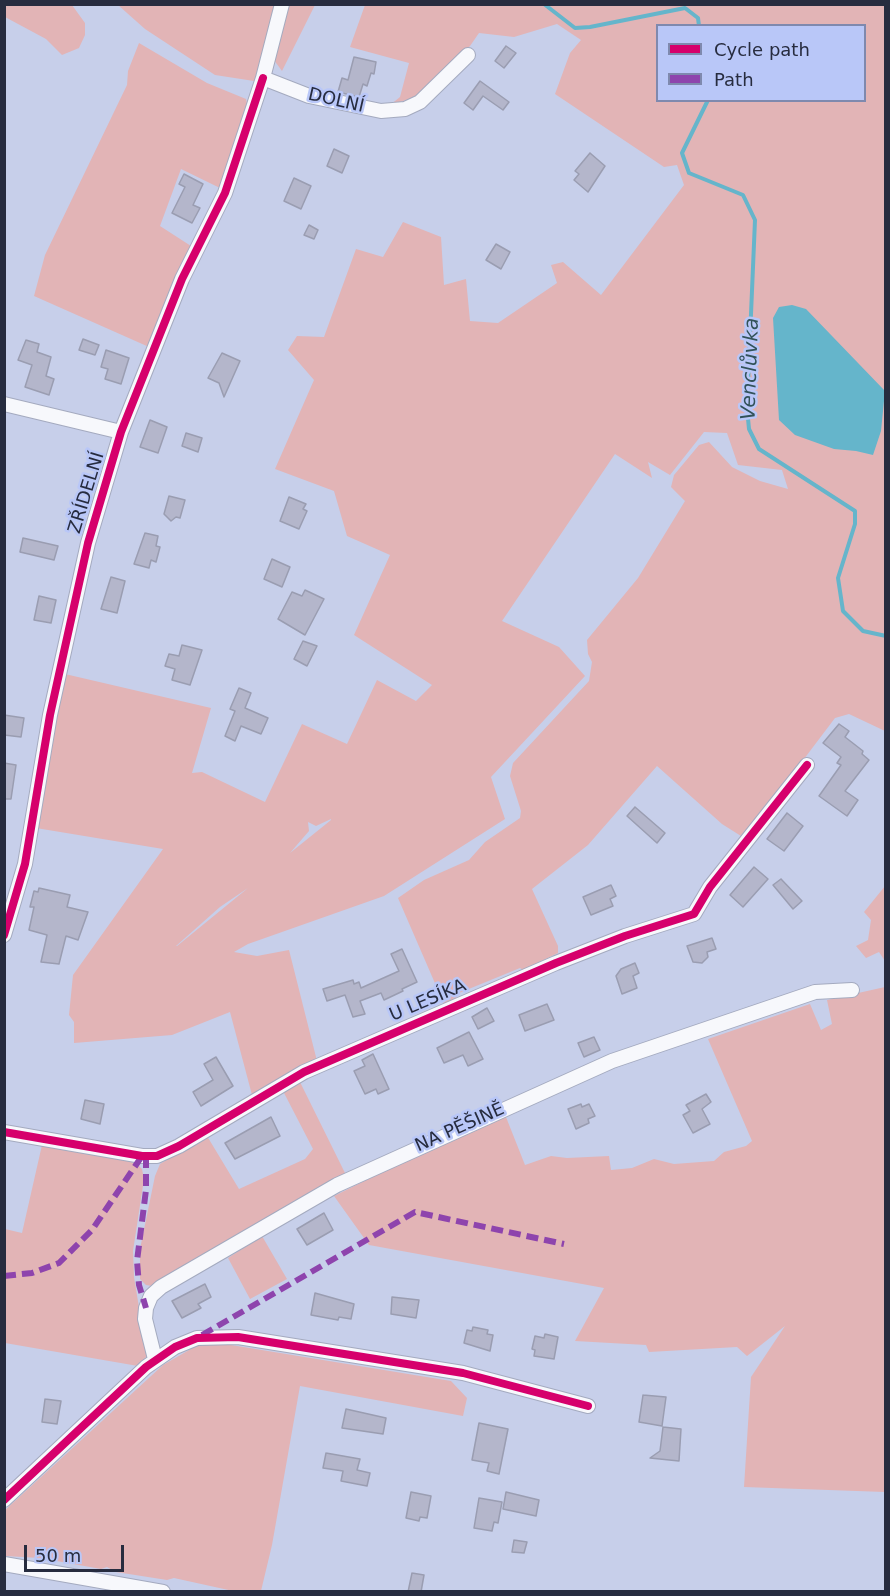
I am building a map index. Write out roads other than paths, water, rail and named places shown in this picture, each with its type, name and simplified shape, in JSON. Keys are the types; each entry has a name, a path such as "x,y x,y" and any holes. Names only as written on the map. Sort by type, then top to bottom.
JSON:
{"street":[{"path":"263,78 282,4"},
{"name":"DOLNÍ","path":"263,78 309,96 389,111 405,109 420,102 468,55"},
{"name":"ZŘÍDELNÍ","path":"4,935 25,864 52,705 88,543 121,432 182,279 225,193 263,78"},
{"path":"4,404 121,432"},
{"name":"U LESÍKA","path":"4,1132 142,1156 158,1156 315,1067 556,963 625,936 694,914 710,887 807,765"},
{"name":"NA PĚŠINĚ","path":"155,1359 145,1318 146,1308 156,1292 337,1185 612,1061 815,993 852,990"},
{"path":"4,1500 155,1359 197,1338 238,1336 463,1373 588,1406"},
{"path":"4,1564 163,1592"}],"water":[{"path":"792,305 806,309 885,391 881,431 873,455 834,449 795,435 779,420 773,318 779,307"}],"waterway":[{"name":"Venclůvka","path":"544,4 575,28 685,8 698,18 699,24"},
{"name":"Venclůvka","path":"707,102 682,153 689,173 743,195 755,220 747,408 749,429 759,449 855,511 855,524 838,578 843,611 863,631 886,636"}]}
